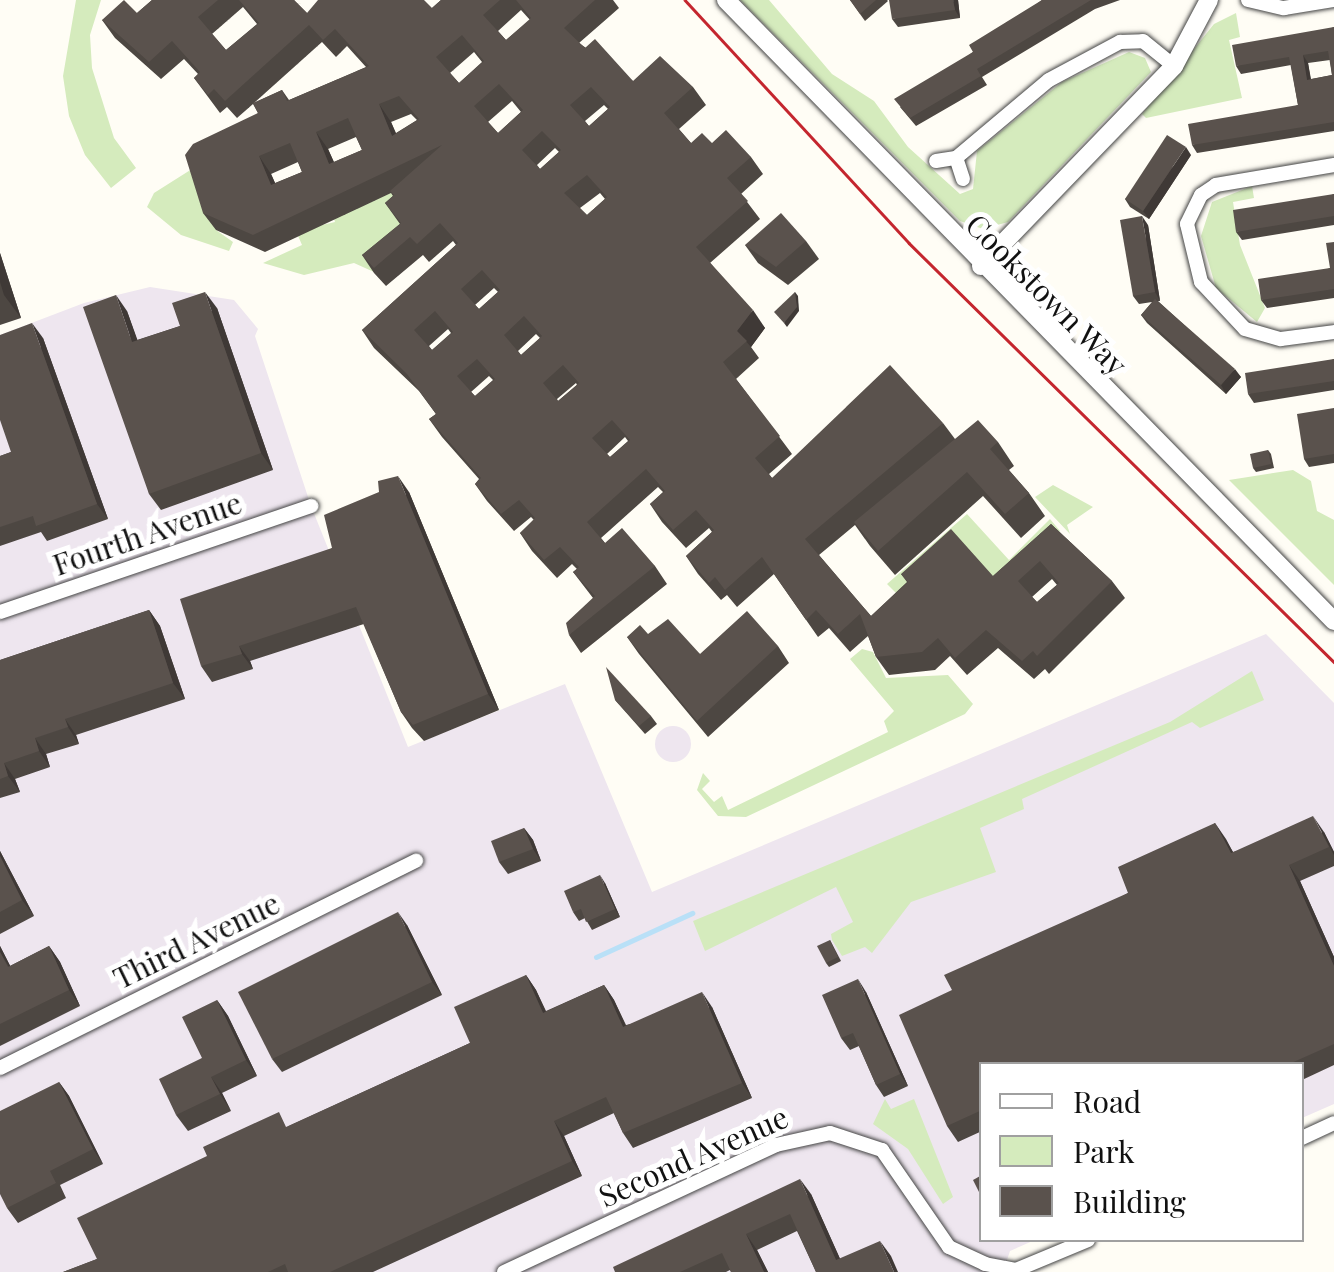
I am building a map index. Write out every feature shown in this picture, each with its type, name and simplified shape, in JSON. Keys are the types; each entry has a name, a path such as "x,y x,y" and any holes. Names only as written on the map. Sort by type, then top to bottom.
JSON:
{"street":[{"name":"Cookstown Way","path":"726,0 981,266 1334,621"},
{"path":"981,266 1174,66 1209,0"},
{"path":"1248,0 1284,8 1334,0"},
{"path":"936,161 956,158 1049,80 1120,42 1143,41 1174,66"},
{"path":"956,158 963,179"},
{"path":"1334,165 1216,185 1201,194 1188,224 1201,282 1245,329 1281,339 1334,332"},
{"name":"Fourth Avenue","path":"0,612 311,506"},
{"name":"Third Avenue","path":"0,1068 416,861"},
{"path":"1304,1137 1334,1123"},
{"name":"Second Avenue","path":"504,1272 776,1145 830,1133 882,1150 949,1246 985,1264 1016,1270 1083,1242"}],"shaded area":[{"path":"150,287 234,300 258,329 255,336 311,506 408,747 565,684 652,892 1266,634 1334,703 1334,1104 1304,1117 1304,1062 979,1062 979,1242 1030,1242 1010,1251 1003,1272 0,1272 0,335 84,303"},
{"path":"673,726 686,731 691,744 686,757 673,762 660,757 655,744 660,731"}],"green space":[{"path":"76,0 101,0 90,35 92,68 114,138 136,168 111,188 85,155 69,116 63,76"},
{"path":"740,0 769,0 832,74 874,101 908,147 960,194 973,189 977,151 1062,82 1129,52 1145,58 1151,72 1008,222 983,229 960,221"},
{"path":"1236,13 1240,37 1229,40 1242,98 1146,118 1142,114 1214,24"},
{"path":"203,162 216,230 233,242 229,251 181,235 147,207 154,193"},
{"path":"400,186 426,215 374,272 354,263 304,275 263,263 302,245 296,231 335,222 333,215"},
{"path":"1252,186 1254,198 1233,202 1240,245 1265,308 1257,322 1216,288 1201,236 1212,202"},
{"path":"1293,470 1311,481 1317,511 1334,520 1334,585 1229,480"},
{"path":"1053,485 1093,507 1067,525 1070,534 1035,497"},
{"path":"967,514 1009,560 1050,519 1060,531 999,587 910,607 887,584"},
{"path":"862,649 873,652 886,678 948,675 973,704 965,714 746,817 718,816 697,790 703,773 710,781 702,789 714,802 722,796 728,810 888,732 884,721 894,711 850,659"},
{"path":"1252,671 1264,700 1200,728 1192,722 1022,799 1024,809 980,828 996,872 911,902 872,953 865,947 842,956 832,940 831,934 853,922 836,887 705,951 693,921 1170,722"},
{"path":"885,1099 891,1109 914,1099 953,1197 943,1204 908,1149 873,1124"}],"building":[{"path":"124,0 137,13 152,0 218,0 198,17 226,50 259,23 239,0 294,0 307,13 318,0 424,0 432,8 441,0 500,0 483,15 506,40 531,18 516,0 595,0 564,28 585,48 595,39 633,81 660,56 693,87 664,113 691,143 702,133 712,143 726,130 751,157 727,178 748,201 696,247 753,310 737,331 747,341 723,362 780,436 755,458 772,478 890,365 943,423 805,539 871,616 908,582 901,574 951,529 993,576 1051,524 1112,581 1037,656 1033,651 1022,661 986,630 955,658 938,638 922,652 876,657 860,614 838,634 816,610 806,620 762,557 725,590 715,577 709,583 686,556 714,530 696,510 673,530 650,504 665,491 646,469 587,522 605,543 622,528 655,566 569,635 566,623 595,596 573,572 579,567 560,547 544,560 520,533 535,518 519,500 501,514 475,484 481,478 429,419 436,414 407,374 362,330 458,243 440,223 417,244 410,237 374,268 362,255 401,223 385,203 394,195 390,191 442,145 253,235 203,213 185,155 193,144 258,113 253,103 282,90 287,101 369,66 335,29 323,40 309,25 225,101 214,89 208,95 194,78 200,72 172,41 149,62 102,20","holes":["462,35 484,61 459,83 436,57","499,84 523,110 498,133 474,106","591,87 610,107 589,126 570,105","399,96 419,119 392,136 379,104","348,118 362,150 329,164 316,132","542,131 561,150 540,169 522,150","290,143 302,172 271,185 259,156","587,175 607,197 587,215 564,193","482,270 500,290 479,309 461,289","435,311 453,332 432,350 414,330","524,316 542,336 521,355 504,335","477,359 495,379 475,396 457,376","563,365 579,383 558,401 543,383","612,420 630,440 610,457 592,438","1040,561 1059,583 1037,602 1018,581"]},
{"path":"850,0 876,0 860,14"},
{"path":"889,0 953,0 955,10 892,19"},
{"path":"1042,0 1091,0 977,69 981,76 910,118 894,99 973,52 969,45"},
{"path":"1334,27 1334,122 1192,145 1188,124 1298,105 1289,57 1236,66 1232,45","holes":["1328,51 1332,75 1307,80 1303,55"]},
{"path":"1167,135 1186,147 1143,211 1125,199"},
{"path":"1334,194 1334,216 1236,232 1233,210"},
{"path":"781,213 806,241 776,267 745,245"},
{"path":"1142,216 1155,292 1133,296 1120,220"},
{"path":"1334,242 1334,289 1261,300 1258,279 1330,268 1326,243"},
{"path":"205,292 261,453 149,494 83,307 116,295 132,342 180,326 172,303"},
{"path":"795,292 797,307 784,323 774,312"},
{"path":"1155,299 1235,369 1221,385 1141,315"},
{"path":"32,323 97,504 36,526 33,516 0,527 0,456 11,452 0,420 0,335"},
{"path":"1334,359 1334,381 1248,394 1245,373"},
{"path":"1334,408 1334,454 1304,459 1297,414"},
{"path":"978,420 998,442 990,449 1029,493 1005,514 967,472 878,551 854,522"},
{"path":"1268,450 1271,464 1253,468 1250,454"},
{"path":"398,476 488,694 413,725 401,712 356,607 239,646 242,654 201,666 180,599 332,548 324,515 379,492 378,481"},
{"path":"149,610 173,683 65,719 68,727 35,738 39,751 4,763 8,776 0,779 0,660"},
{"path":"747,611 778,646 697,721 627,637 640,625 648,634 668,619 700,654"},
{"path":"606,667 651,716 639,726 615,700"},
{"path":"1313,816 1329,847 1289,865 1334,966 1334,1044 1294,1062 979,1062 979,1111 947,1126 899,1015 952,990 944,975 1128,893 1118,867 1215,823 1231,853"},
{"path":"524,828 533,849 499,862 491,841"},
{"path":"0,856 22,900 0,912"},
{"path":"600,875 615,909 586,922 581,909 573,912 564,891"},
{"path":"398,912 432,982 272,1059 238,992"},
{"path":"830,940 838,957 826,963 817,946"},
{"path":"49,946 69,990 0,1024 0,952 8,967"},
{"path":"526,975 543,1013 604,985 623,1027 702,992 742,1083 623,1133 606,1097 554,1121 572,1161 330,1272 288,1272 285,1264 268,1272 63,1272 97,1259 77,1218 207,1156 203,1147 279,1112 286,1127 470,1043 454,1007"},
{"path":"858,979 900,1074 876,1085 853,1033 841,1038 822,995"},
{"path":"217,1000 246,1060 211,1077 220,1094 176,1115 159,1079 202,1058 182,1017"},
{"path":"59,1082 93,1149 50,1171 56,1183 7,1208 0,1194 0,1111"},
{"path":"800,1179 836,1260 880,1241 894,1272 816,1272 790,1214 746,1234 764,1272 731,1272 722,1253 680,1272 615,1272 613,1267"}],"waterway":[{"path":"596,957 692,913"}],"tram line":[{"path":"685,0 909,243 1334,662"}]}
